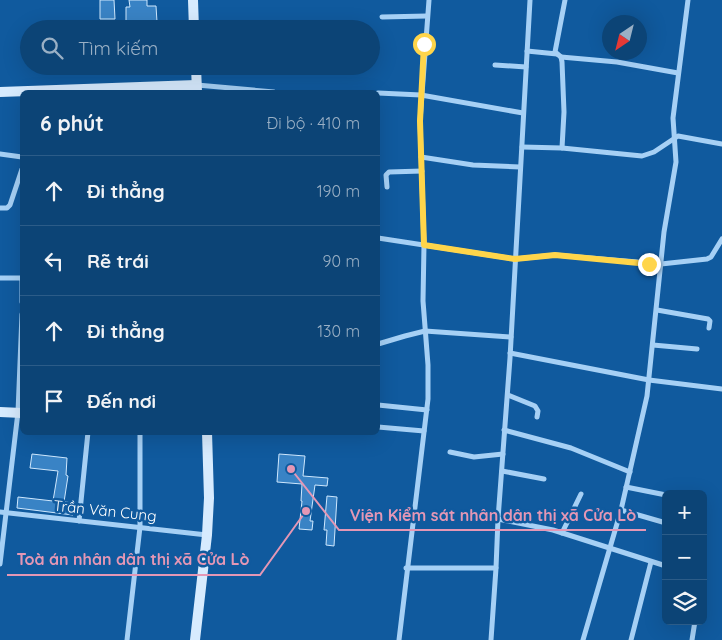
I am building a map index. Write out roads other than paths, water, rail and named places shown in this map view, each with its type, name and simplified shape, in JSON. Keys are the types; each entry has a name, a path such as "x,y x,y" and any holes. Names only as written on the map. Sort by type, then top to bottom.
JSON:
{"street":[{"path":"194,0 194,20"},
{"path":"399,640 406,568 427,410 428,365 423,301 424,245 420,121 429,0"},
{"path":"491,640 504,430 508,395 530,0"},
{"path":"562,148 564,112 559,56 556,46 565,0"},
{"path":"583,640 621,510 645,408 661,264 676,162 673,118 688,0"},
{"path":"382,17 427,16"},
{"path":"526,51 617,62 678,73"},
{"path":"495,65 526,67"},
{"path":"196,75 197,88"},
{"path":"130,90 197,88 236,90"},
{"path":"0,92 20,92"},
{"path":"380,93 421,95 523,114"},
{"path":"522,147 562,148 642,156 654,152 675,137 681,136 722,144"},
{"path":"0,154 20,157"},
{"path":"421,157 473,165 520,167"},
{"path":"387,187 386,175 388,172 422,171"},
{"path":"0,208 7,208 10,205 20,175"},
{"path":"380,238 515,259 555,255 661,264 707,259 711,257 722,239"},
{"path":"0,278 20,278"},
{"path":"656,310 708,319 710,321 710,328"},
{"path":"380,343 425,331 510,337"},
{"path":"653,345 698,349"},
{"path":"510,353 649,380 722,389"},
{"path":"508,395 535,406 538,411 537,417"},
{"path":"380,405 427,410"},
{"path":"0,412 20,412 3,512 0,564"},
{"path":"380,427 424,431"},
{"path":"504,430 571,448 630,472"},
{"path":"79,521 88,435"},
{"path":"127,640 140,527 140,435"},
{"path":"195,640 207,535 209,498 207,435"},
{"path":"450,452 474,457 503,454"},
{"path":"502,471 544,479"},
{"path":"626,486 662,494"},
{"path":"562,533 581,494"},
{"path":"621,510 662,522"},
{"name":"Trần Văn Cung","path":"3,512 207,535"},
{"path":"498,519 562,533 662,565"},
{"path":"631,640 651,562"},
{"path":"406,568 496,568"},
{"path":"692,640 695,625"}],"place":[{"name":"Viện Kiểm sát nhân dân thị xã Cửa Lò","path":"291,469"},
{"name":"Toà án nhân dân thị xã Cửa Lò","path":"306,511"}]}
